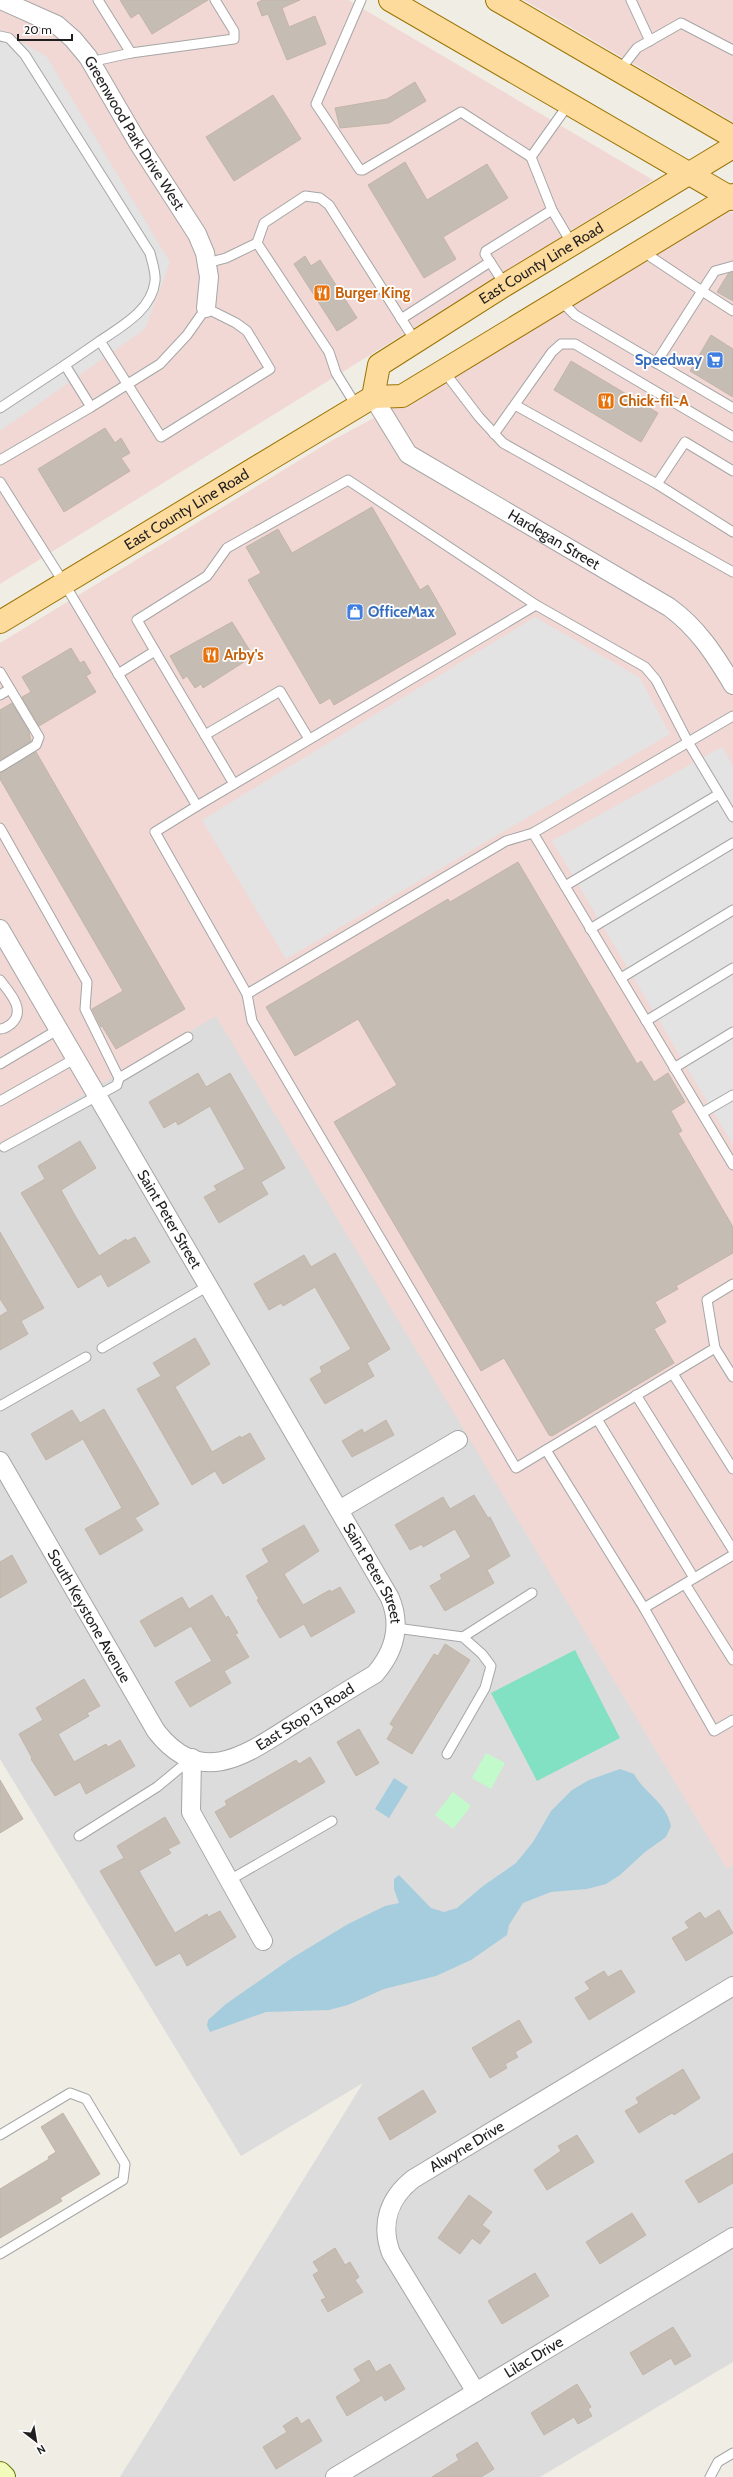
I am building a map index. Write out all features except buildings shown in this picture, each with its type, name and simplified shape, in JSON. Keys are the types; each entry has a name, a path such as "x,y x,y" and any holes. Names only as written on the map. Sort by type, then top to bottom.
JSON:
{"main road":[{"path":"390,0 568,105 732,197"},
{"path":"497,0 733,137"},
{"name":"East County Line Road","path":"365,402 379,365 505,285 733,148"},
{"name":"East County Line Road","path":"0,622 365,402 402,396 559,299 732,197"},
{"path":"0,2473 4,2477"}],"street":[{"name":"Greenwood Park Drive West","path":"1,0 26,5 57,25 73,39 90,62 136,140 196,234 209,277 206,308"},
{"name":"Hardegan Street","path":"365,402 408,454 669,607 692,626 704,640 733,685"},
{"name":"Saint Peter Street","path":"0,929 390,1598 395,1634"},
{"name":"Saint Peter Street","path":"339,1510 458,1440"},
{"name":"South Keystone Avenue","path":"0,1462 156,1731 171,1747 194,1759"},
{"name":"East Stop 13 Road","path":"194,1759 220,1762 242,1756 375,1674 385,1663 395,1634"},
{"path":"194,1759 191,1812 228,1881 263,1941"},
{"name":"Alwyne Drive","path":"476,2392 391,2253 386,2237 386,2220 391,2204 400,2190 413,2179 733,1986"},
{"name":"Lilac Drive","path":"335,2477 733,2237"}],"lane":[{"path":"98,0 131,53"},
{"path":"90,62 131,53 234,39 234,31 215,0"},
{"path":"361,0 316,104 360,170 364,170 461,112 531,157 552,210 572,244"},
{"path":"631,0 650,41"},
{"path":"619,71 637,48 681,23 733,50"},
{"path":"0,36 9,38 25,55 150,253 155,280 151,295 138,314 65,366 0,408"},
{"path":"531,157 568,105"},
{"path":"206,263 226,258 257,243 264,223 305,196 320,198 329,205 416,342"},
{"path":"505,285 485,254 486,251 552,210"},
{"path":"257,243 329,352 336,373 365,402"},
{"path":"641,250 733,311"},
{"path":"401,319 490,262"},
{"path":"656,363 715,271 733,266"},
{"path":"559,299 575,315 733,408"},
{"path":"0,460 91,407 128,384 160,364 187,335 206,308 236,323 247,331 270,369 161,437 128,384 100,341"},
{"path":"494,434 552,352 561,344 575,344 733,437"},
{"path":"65,366 91,407"},
{"path":"443,370 494,434 503,443 732,570"},
{"path":"515,405 657,484 733,532"},
{"path":"657,484 684,442 733,471"},
{"path":"234,784 137,620 207,576 227,548 348,480 536,605 645,667 656,680 688,742 733,816"},
{"path":"0,482 64,583 197,806"},
{"path":"536,605 154,832 247,994 252,1021 516,1468 715,1348"},
{"path":"118,674 155,651"},
{"path":"0,672 39,737 36,745 0,767"},
{"path":"0,695 10,689"},
{"path":"205,735 280,691 310,739"},
{"path":"247,994 506,841 533,833 733,716"},
{"path":"565,886 719,794"},
{"path":"0,828 87,982 85,1009 119,1078 118,1085 4,1147"},
{"path":"533,833 674,1068 732,1161"},
{"path":"590,929 733,843"},
{"path":"620,978 733,910"},
{"path":"646,1021 733,968"},
{"path":"0,980 16,1002 18,1011 14,1021 6,1028 0,1029"},
{"path":"0,1064 59,1029"},
{"path":"674,1068 733,1032"},
{"path":"119,1078 188,1036"},
{"path":"0,1101 76,1058"},
{"path":"702,1113 733,1094"},
{"path":"733,1284 707,1300 715,1348 733,1377"},
{"path":"102,1348 208,1286"},
{"path":"0,1406 86,1357"},
{"path":"673,1374 733,1469"},
{"path":"636,1395 732,1556 644,1608"},
{"path":"597,1419 694,1578"},
{"path":"546,1450 644,1608 714,1731 733,1720"},
{"path":"685,1584 733,1660"},
{"path":"395,1634 463,1637 532,1593"},
{"path":"447,1754 485,1688 491,1666 482,1654 463,1637"},
{"path":"79,1836 157,1787 194,1759"},
{"path":"228,1881 332,1821"},
{"path":"0,2135 70,2093 86,2099 125,2164 123,2180 0,2254"},
{"path":"710,2477 718,2462 733,2453"}],"shaded area":[{"path":"0,0 348,0 653,180 0,584"},
{"path":"524,0 733,0 733,122"},
{"path":"0,29 47,57 170,262 145,329 0,431"},
{"path":"729,211 733,213 733,1865 727,1869 216,1016 0,1144 0,643 331,441 456,374"},
{"path":"535,617 640,678 670,734 286,959 202,820"},
{"path":"722,747 733,766 733,1145 552,841"},
{"path":"216,1015 727,1868 733,1865 733,2362 540,2477 120,2477 363,2083 241,2156 0,1759 0,1144"}],"green space":[{"path":"575,1650 620,1738 537,1781 491,1693"},
{"path":"486,1753 505,1763 491,1789 472,1778"},
{"path":"453,1792 471,1806 453,1829 435,1815"}],"water":[{"path":"620,1769 634,1774 665,1811 671,1826 666,1837 645,1852 620,1875 606,1884 587,1889 551,1892 523,1903 509,1925 507,1935 471,1960 436,1976 384,1989 348,2005 329,2010 266,2012 210,2032 207,2026 208,2020 226,2004 292,1958 348,1924 385,1906 399,1903 394,1889 394,1879 399,1875 431,1908 444,1912 457,1908 483,1886 516,1863 533,1842 551,1811 572,1790 589,1780"},
{"path":"394,1778 408,1787 389,1818 375,1809"}],"place":[{"name":"Burger King","path":"322,293"},
{"name":"Speedway","path":"715,360"},
{"name":"Chick-fil-A","path":"606,401"},
{"name":"OfficeMax","path":"355,612"},
{"name":"Arby's","path":"211,655"}]}
